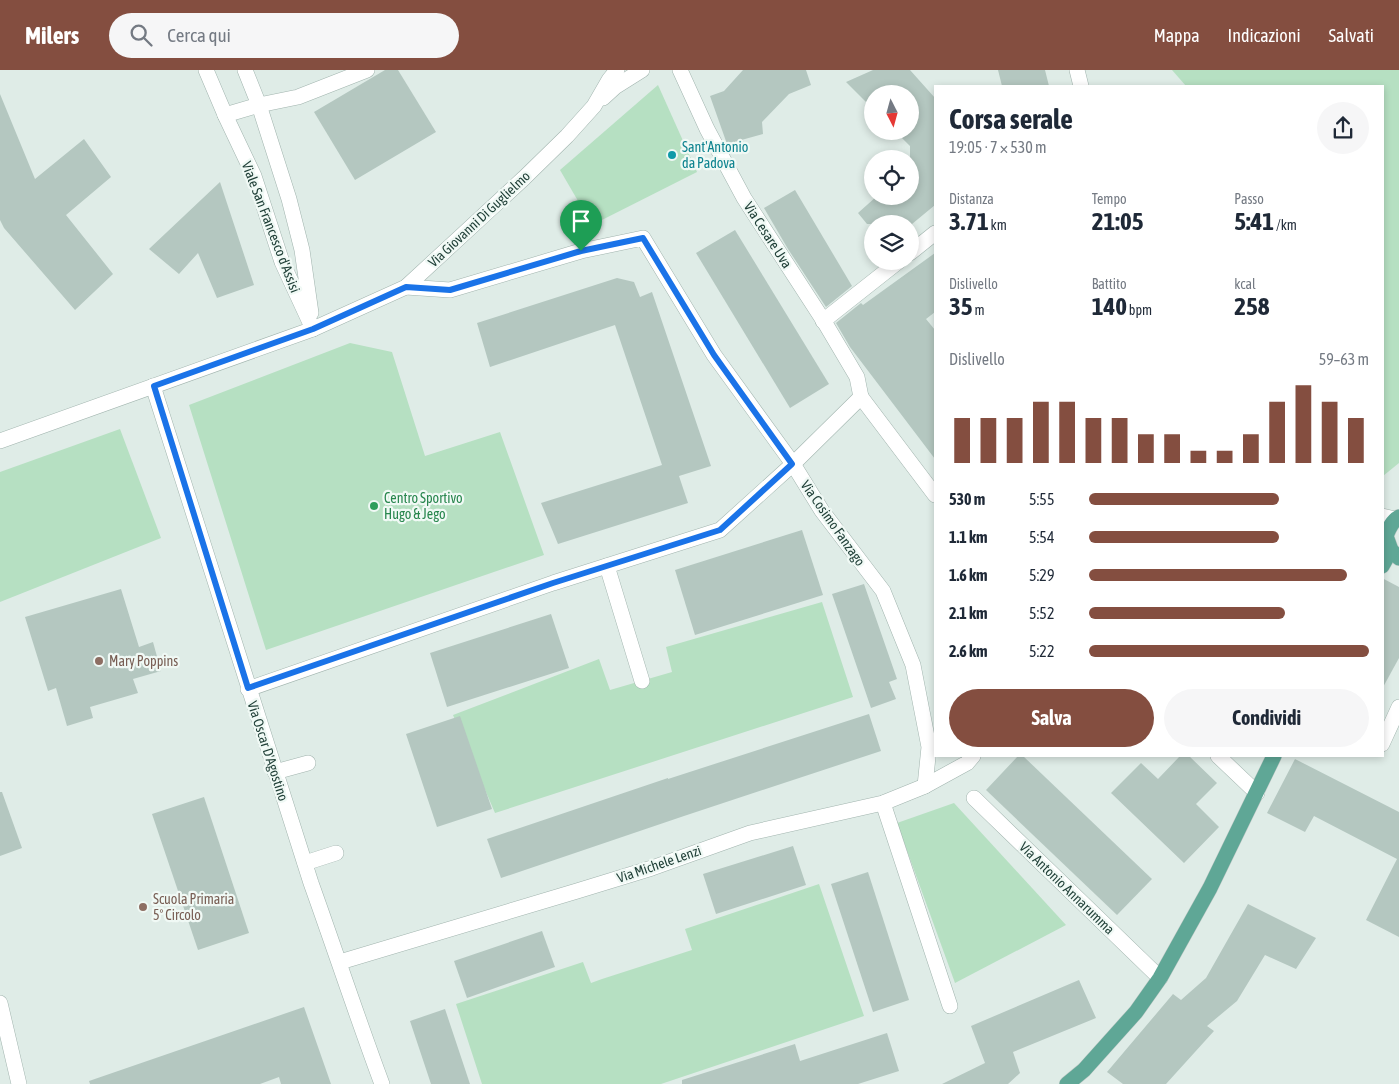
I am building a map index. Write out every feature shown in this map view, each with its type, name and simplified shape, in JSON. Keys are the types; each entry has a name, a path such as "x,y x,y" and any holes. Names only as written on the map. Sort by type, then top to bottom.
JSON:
{"main road":[{"path":"1384,564 1395,554 1384,534 1390,526 1392,518"},
{"path":"1067,1084 1084,1070 1136,1012 1160,978 1210,888 1274,757"}],"street":[{"name":"Viale San Francesco d'Assisi","path":"206,70 254,176 282,262 313,329"},
{"name":"Viale San Francesco d'Assisi","path":"245,70 259,105 289,199 302,250 313,329"},
{"path":"225,114 298,97 367,70"},
{"name":"Via Giovanni Di Guglielmo","path":"0,441 313,329 406,287 567,136 594,106 616,70"},
{"path":"594,106 615,87 642,70"},
{"name":"Via Cesare Uva","path":"680,70 707,129 744,198 857,377 861,397 934,494"},
{"path":"1077,70 1081,85"},
{"path":"919,246 934,234"},
{"name":"Via Cosimo Fanzago","path":"406,287 450,290 581,251 643,238 714,355 792,464 822,510 883,591 913,665 929,747 925,786"},
{"path":"823,321 888,270"},
{"name":"Via Oscar D'Agostino","path":"154,386 275,772 364,1037 382,1084"},
{"path":"248,688 607,566 720,530 861,397"},
{"path":"607,566 642,681"},
{"path":"1384,740 1399,707"},
{"name":"Via Michele Lenzi","path":"340,962 652,868 750,833 883,803 925,786 967,763 971,757"},
{"path":"1219,757 1257,792"},
{"path":"275,772 308,763"},
{"name":"Via Antonio Annarumma","path":"974,798 1160,978"},
{"path":"883,803 950,1006"},
{"path":"305,863 336,853"},
{"path":"0,1003 20,1084"}],"green space":[{"path":"1172,70 1399,70 1399,463 1384,475 1384,85 1185,85"},
{"path":"658,85 697,172 592,225 560,170"},
{"name":"Centro Sportivo Hugo & Jego","path":"350,343 392,352 425,456 500,432 544,555 266,650 189,405"},
{"path":"120,429 161,538 0,602 0,472"},
{"path":"822,602 853,697 495,813 453,715 599,659 610,690 672,672 666,647"},
{"path":"954,803 1066,925 955,983 897,823"},
{"path":"819,884 864,1016 661,1084 482,1084 456,1004 583,962 591,983 692,950 685,929"}],"building":[{"path":"385,70 398,70 436,132 355,180 314,112"},
{"path":"743,70 806,70 811,85 789,94 762,122 763,134 727,144 710,96 724,91"},
{"path":"873,70 910,70 934,97 934,206 919,218 919,215 864,215 864,220 858,213 867,205 919,205 919,150 910,150 910,146 904,140 919,140 919,85 864,85 864,100 846,82"},
{"path":"998,70 1045,70 1049,85 1002,85"},
{"path":"0,94 35,179 84,139 111,177 66,215 113,274 75,310 4,228 0,220"},
{"path":"220,182 254,285 217,298 198,253 179,274 149,249"},
{"path":"795,190 852,286 826,307 764,208"},
{"path":"735,230 829,384 790,408 696,253"},
{"path":"934,254 934,313 926,319 934,329 934,458 850,347 836,323 861,303 863,305 911,270 919,270 919,265"},
{"path":"617,278 634,282 640,297 652,292 711,466 679,476 688,503 558,544 541,503 662,465 615,325 490,367 477,323"},
{"path":"802,530 823,595 695,635 675,570"},
{"path":"1384,579 1399,587 1399,658 1384,685"},
{"path":"864,584 897,679 889,682 896,699 871,708 832,594"},
{"name":"Mary Poppins","path":"121,589 139,647 153,642 161,671 133,679 138,693 90,707 93,718 67,726 56,688 48,691 25,617"},
{"path":"551,614 569,668 447,707 430,653"},
{"path":"869,714 881,751 501,878 487,839 668,778"},
{"path":"460,716 492,809 437,827 406,734"},
{"path":"1017,757 1024,757 1152,879 1117,915 986,790"},
{"path":"1179,757 1190,757 1217,783 1196,804 1219,827 1184,863 1111,793 1141,763 1158,779"},
{"path":"1295,759 1399,812 1399,937 1366,920 1397,859 1314,816 1305,832 1267,813"},
{"path":"0,792 2,792 22,848 0,856"},
{"path":"204,797 249,933 198,950 152,814"},
{"path":"793,846 806,885 716,914 703,874"},
{"path":"868,872 909,1000 873,1012 831,884"},
{"path":"1248,904 1316,938 1296,969 1265,955 1237,1001 1207,1026 1214,1031 1166,1084 1123,1084 1107,1072 1173,994 1181,1000 1206,978"},
{"path":"542,931 555,967 467,998 454,961"},
{"path":"1079,980 1096,1018 1013,1052 1020,1073 1008,1084 942,1084 985,1063 971,1026"},
{"path":"304,1007 331,1084 281,1084 279,1077 260,1084 90,1084 89,1081"},
{"path":"445,1009 470,1084 431,1084 410,1021"},
{"path":"887,1033 899,1071 858,1084 682,1084 682,1080 795,1044 800,1061"}],"place":[{"name":"Sant'Antonio da Padova","path":"672,155"},
{"name":"Centro Sportivo Hugo & Jego","path":"374,506"},
{"name":"Mary Poppins","path":"99,661"},
{"name":"Scuola Primaria 5° Circolo","path":"143,907"}],"route":[{"path":"643,238 714,355 792,464 720,530 553,583 248,688 154,386 313,329 406,287 450,290 581,251 643,238"}]}
